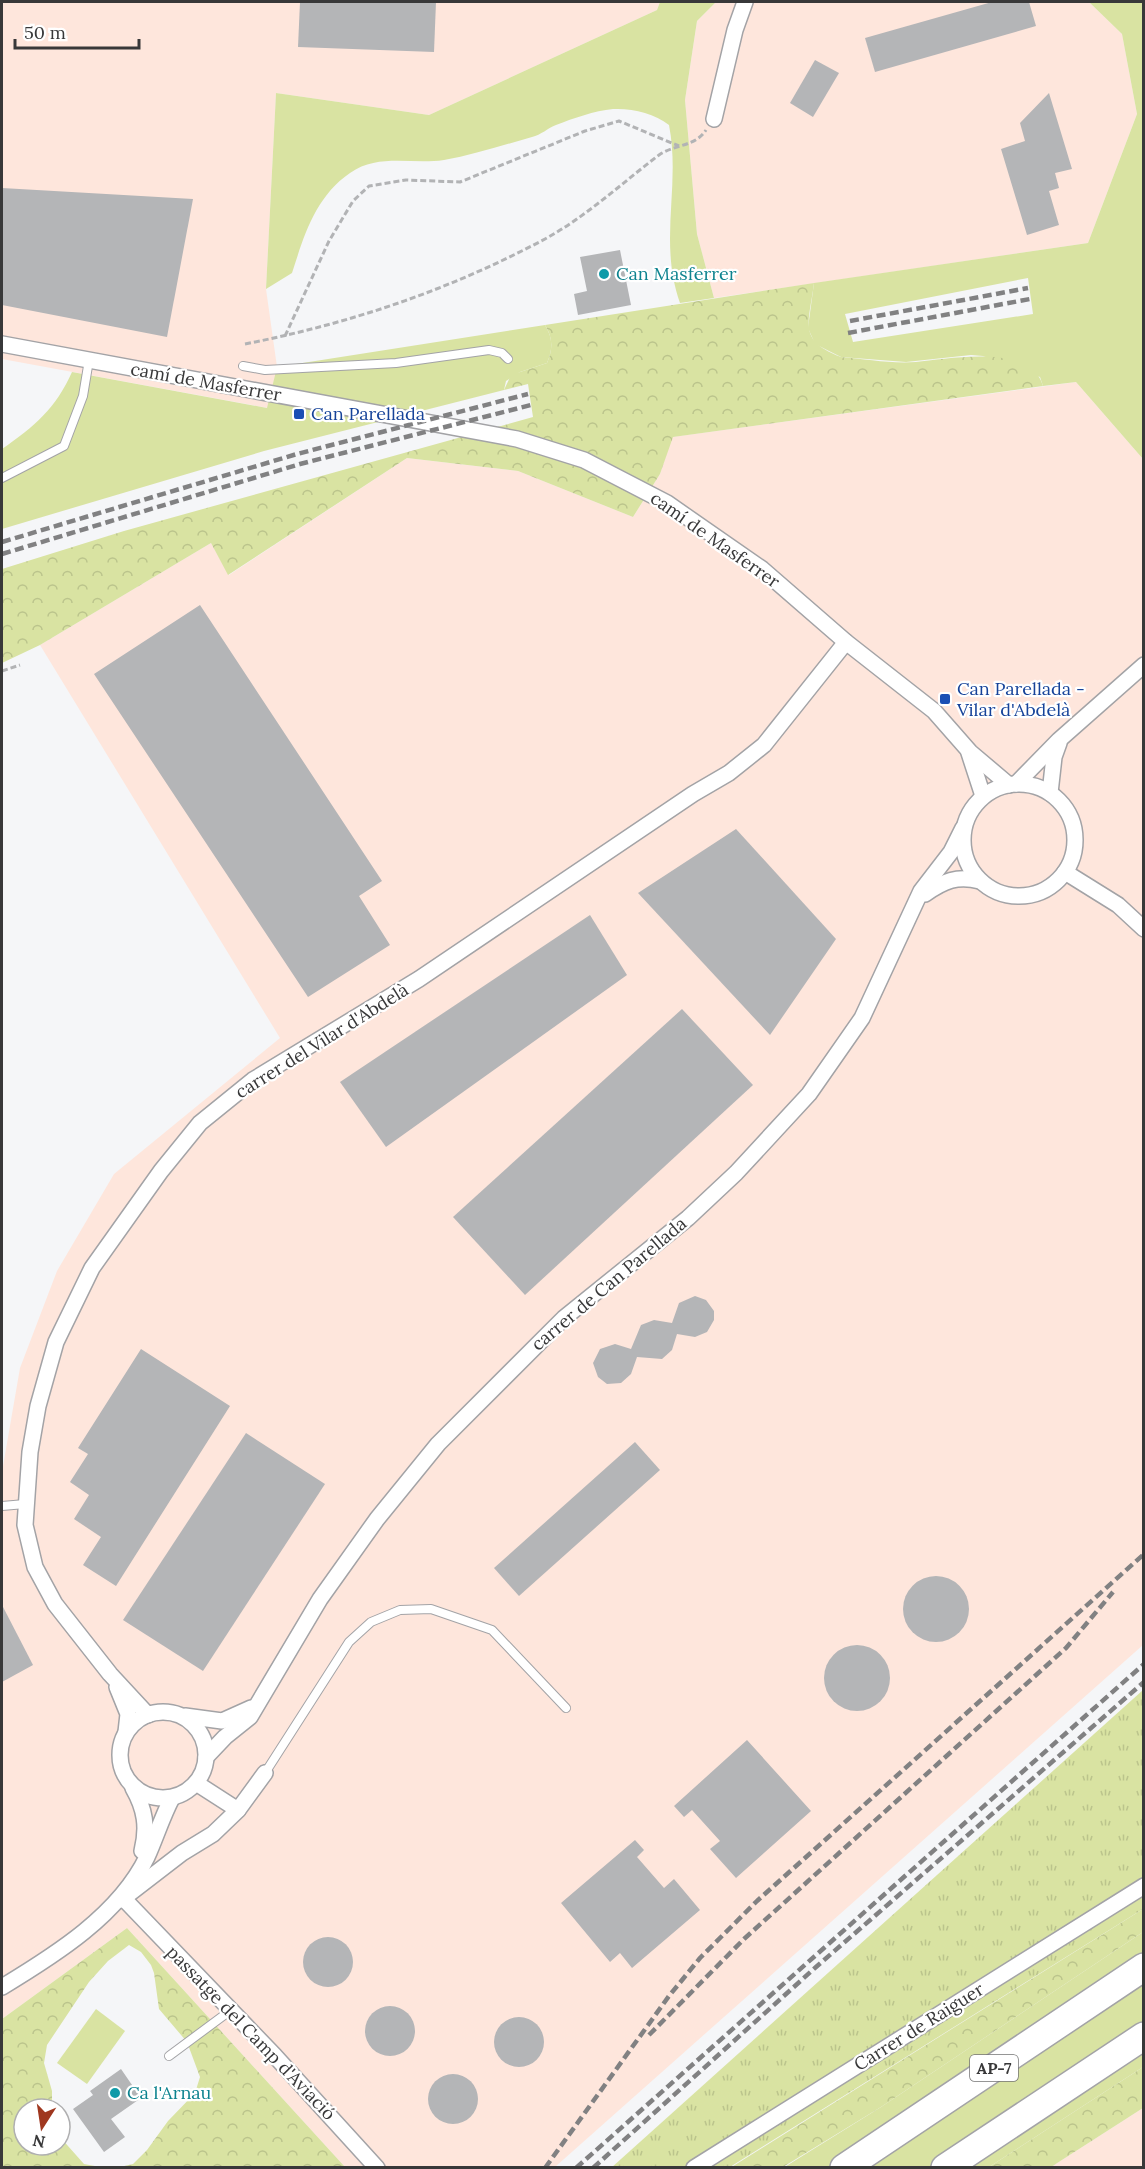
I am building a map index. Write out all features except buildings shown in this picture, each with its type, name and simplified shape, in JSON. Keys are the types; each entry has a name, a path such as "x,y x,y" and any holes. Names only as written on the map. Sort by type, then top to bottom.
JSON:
{"highway":[{"name":"AP-7","path":"844,2168 1143,1967"},
{"path":"945,2168 1143,2036"}],"street":[{"path":"714,119 735,30 745,2"},
{"name":"camí de Masferrer","path":"2,344 517,439 584,460 667,502 762,569 846,642 934,711 959,738 1013,784"},
{"name":"carrer del Vilar d'Abdelà","path":"148,1715 111,1674 55,1604 35,1567 27,1542 25,1504 38,1406 56,1342 98,1260 154,1180 200,1123 253,1080 419,979 693,794 729,773 764,745 846,642"},
{"path":"1013,784 1143,665"},
{"name":"camí de Masferrer","path":"959,738 977,771 984,796"},
{"path":"1050,793 1054,757 1059,740"},
{"path":"1013,784 1034,786 1050,793 1063,805 1072,821 1075,838 1072,856 1065,872 1043,890 1015,896 996,891 980,880 968,865 965,856 963,828 971,810 984,796 999,787 1013,784"},
{"name":"carrer de Can Parellada","path":"206,1757 225,1737 250,1717 320,1599 377,1519 438,1444 564,1318 712,1196 809,1094 862,1018 921,891 951,852 963,828"},
{"path":"1065,872 1118,905 1143,928"},
{"name":"carrer de Can Parellada","path":"904,924 923,896 940,883 962,876 980,880"},
{"name":"carrer del Vilar d'Abdelà","path":"111,1674 128,1714 126,1732"},
{"name":"carrer de Can Parellada","path":"176,1714 222,1721 239,1715 262,1698"},
{"path":"131,1880 139,1860 145,1817 132,1785 124,1774 120,1760 121,1745 126,1732 148,1715 162,1712 176,1714 188,1720 198,1730 205,1743 206,1757 203,1771 196,1783 185,1793 172,1798 157,1798 143,1794 132,1785"},
{"path":"2,1986 54,1953 182,1853 213,1834 238,1810 265,1773"},
{"path":"196,1783 238,1810"},
{"path":"119,1902 146,1858 172,1798"},
{"name":"Carrer de Raiguer","path":"694,2168 1143,1886"},
{"name":"passatge del Camp d'Aviació","path":"119,1902 231,2010 377,2168"}],"lane":[{"path":"243,366 265,370 396,363 489,350 502,353 508,359"},
{"path":"2,478 64,446 84,396 89,360"},
{"path":"2,1506 25,1504"},
{"path":"265,1773 349,1642 371,1622 400,1610 431,1610 492,1630 566,1708"},
{"path":"169,2056 231,2010"}],"path":[{"path":"244,344 318,329 424,296 536,243 609,196 662,153 700,139 714,119"},
{"path":"285,336 329,241 353,201 369,186 406,180 459,182 585,131 619,121 681,146"},
{"path":"2,671 20,664"}],"shaded area":[{"path":"2,2 660,2 657,10 429,115 276,93 266,289 277,367 268,408 2,359"},
{"path":"716,2 1089,2 1122,34 1137,114 1088,243 714,298 697,234 685,100 697,21"},
{"path":"1076,382 1143,459 1143,1645 555,2167 345,2167 127,1928 2,2019 2,1472 20,1368 57,1271 114,1174 280,1038 40,645 211,543 229,575 407,458 518,471 633,517 660,474 672,437"},
{"path":"1143,2108 1143,2167 1051,2167"}],"green space":[{"path":"660,2 716,2 697,21 685,100 697,234 714,298 680,303 674,280 670,236 673,170 669,125 650,114 620,109 584,115 556,125 535,136 455,158 432,161 384,161 361,167 338,183 319,205 306,231 292,273 266,289 276,93 429,115 657,10"},
{"path":"1089,2 1143,2 1143,459 1076,382 1043,386 1040,377 983,356 971,355 906,362 841,357 815,344 808,328 814,283 1088,243 1137,114 1122,34","holes":["1028,278 1033,314 853,342 845,314"]},
{"path":"814,283 809,329 812,337 827,351 841,357 888,362 968,357 1006,359 1023,364 1035,372 1043,386 673,437 660,474 633,517 518,471 407,458 228,575 211,543 40,645 2,663 2,569 124,531 533,417 528,384 504,390 511,375 547,363 551,344 550,334 545,325"},
{"path":"545,325 550,334 551,344 547,363 520,372 506,381 504,390 264,451 2,529 2,449 43,416 59,396 72,372 267,408 277,367"},
{"path":"1143,1690 1143,1909 730,2167 611,2168"},
{"path":"1143,1909 1143,1932 881,2107 783,2167 730,2168"},
{"path":"127,1928 345,2167 120,2167 133,2164 147,2150 168,2121 195,2093 200,2077 187,2042 159,2009 151,1965 141,1952 129,1945 108,1961 89,1982 47,2045 44,2063 52,2097 12,2097 12,2157 72,2157 72,2150 84,2164 100,2167 2,2167 2,2019"},
{"path":"1143,1932 1143,2067 989,2167 783,2168 881,2107"},
{"path":"96,2009 125,2031 87,2084 57,2063"},
{"path":"1143,2067 1143,2108 1051,2167 989,2167"}],"railway":[{"path":"850,321 1028,288"},
{"path":"848,333 1030,299"},
{"path":"2,542 297,454 528,394"},
{"path":"2,554 300,464 531,405"},
{"path":"545,2168 669,1996 700,1958 757,1901 1144,1554"},
{"path":"649,2035 744,1939 1066,1648 1113,1592"},
{"path":"576,2168 1144,1664"},
{"path":"593,2168 816,1967 1144,1682"}],"place":[{"name":"Can Masferrer","path":"604,274"},
{"name":"Can Parellada","path":"299,414"},
{"name":"Can Parellada - Vilar d'Abdelà","path":"945,699"},
{"name":"Ca l'Arnau","path":"115,2093"}]}
